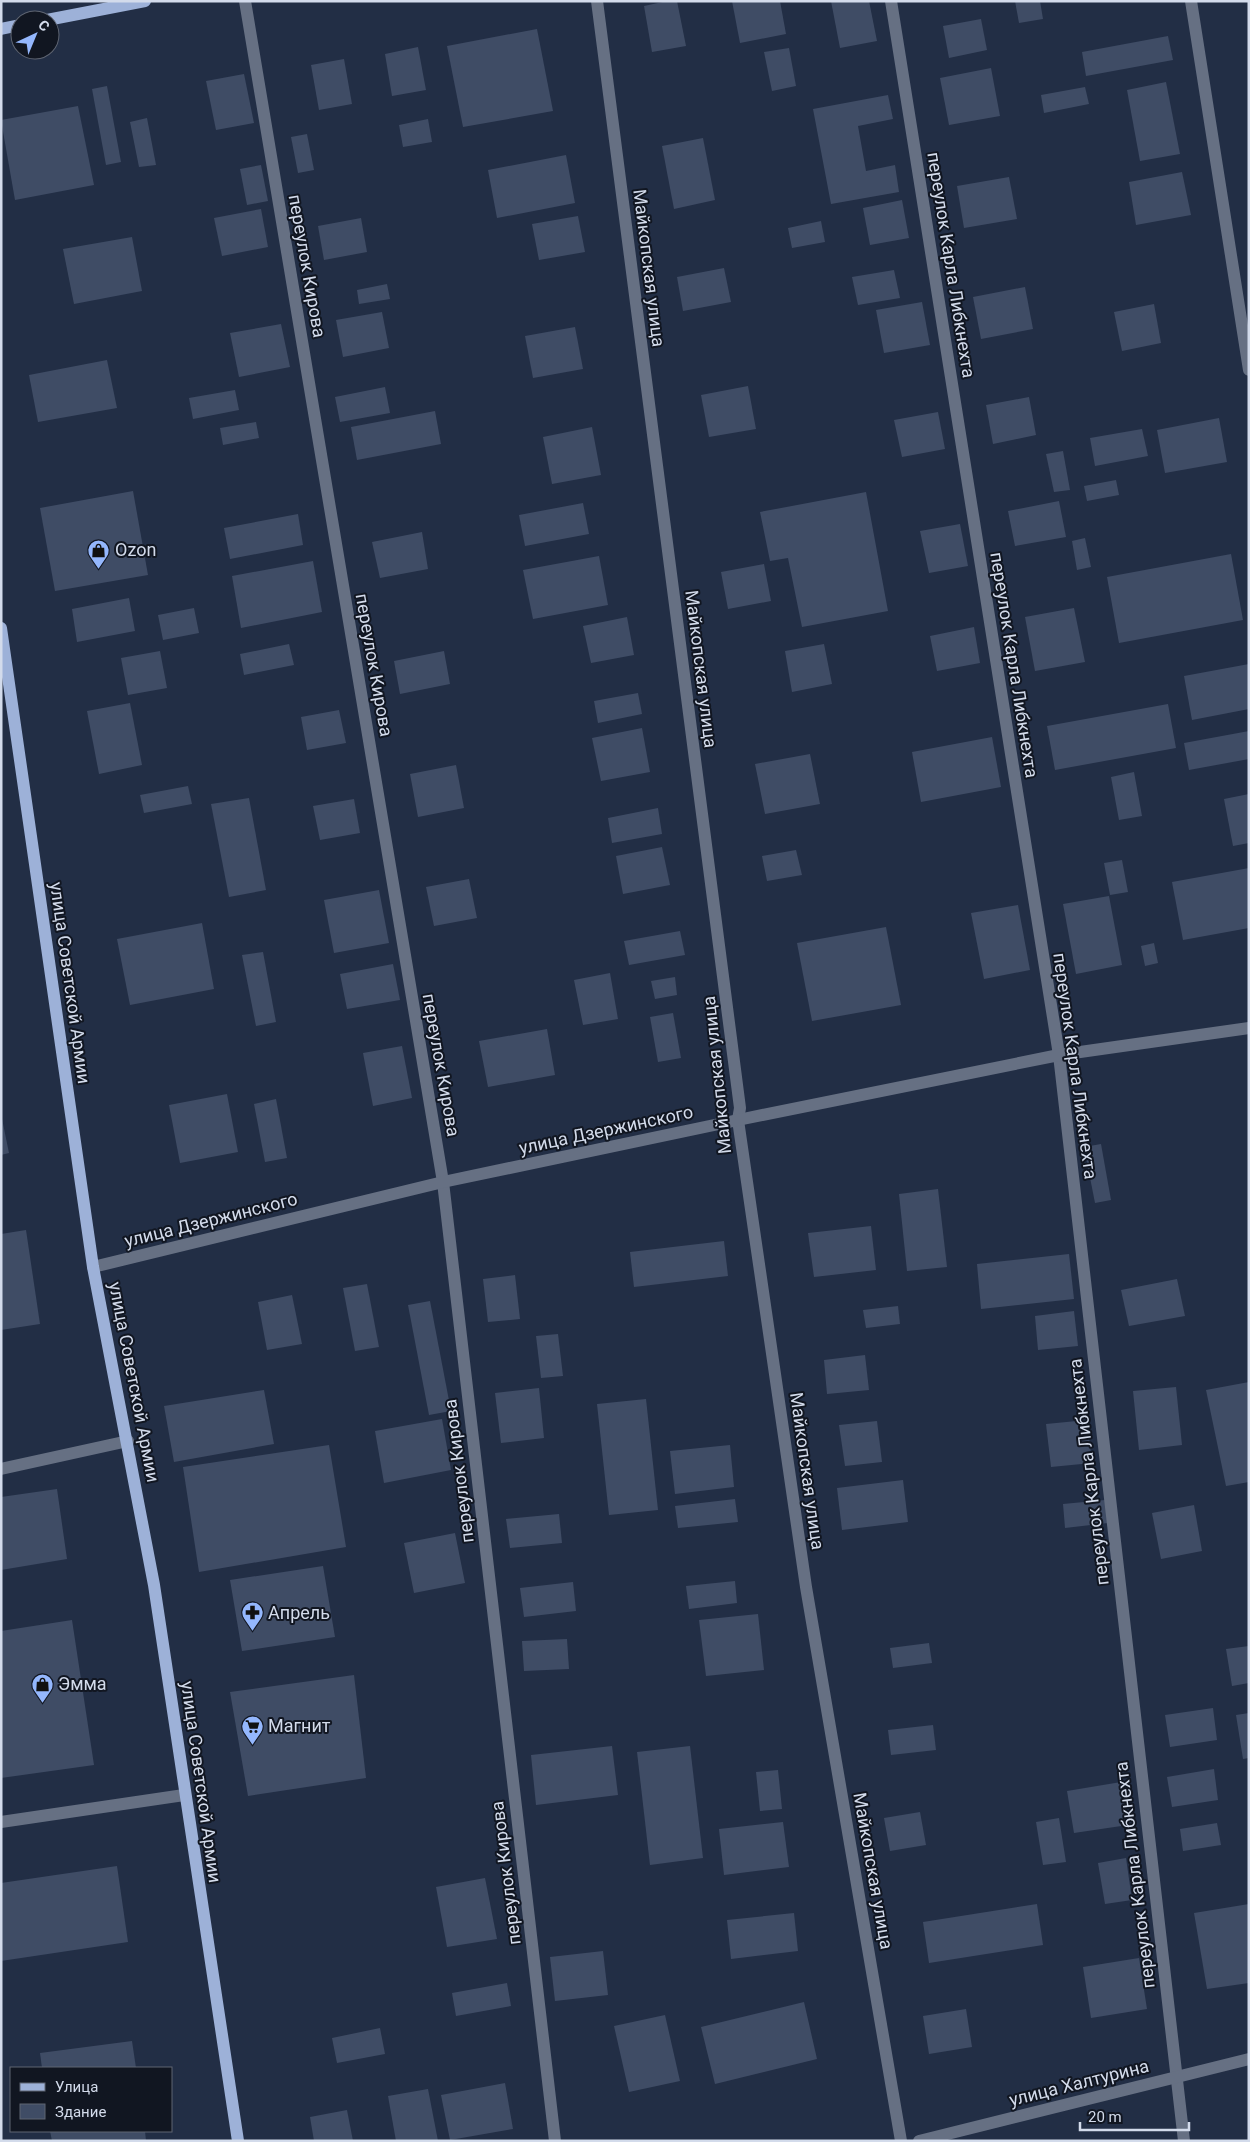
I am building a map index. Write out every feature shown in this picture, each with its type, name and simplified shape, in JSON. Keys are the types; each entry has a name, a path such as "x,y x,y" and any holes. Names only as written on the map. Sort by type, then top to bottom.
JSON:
{"main road":[{"path":"60,17 145,1"},
{"name":"улица Советской Армии","path":"1,628 93,1267 128,1441 154,1585 184,1795 238,2141"}],"street":[{"name":"переулок Кирова","path":"245,1 443,1182 555,2141"},
{"name":"Майкопская улица","path":"597,1 740,1108 738,1120 806,1587 901,2141"},
{"name":"переулок Карла Либкнехта","path":"891,1 1059,1055 1184,2141"},
{"path":"1191,1 1249,370"},
{"name":"улица Дзержинского","path":"93,1267 443,1182 738,1120 1059,1055 1249,1028"},
{"path":"1,1469 128,1441"},
{"path":"1,1822 184,1795"},
{"name":"улица Халтурина","path":"919,2141 1249,2059"}],"building":[{"path":"677,1 686,46 652,52 644,6"},
{"path":"732,1 780,1 786,34 740,43"},
{"path":"831,1 869,1 877,41 840,48"},
{"path":"1015,1 1040,1 1043,19 1019,23"},
{"path":"981,19 987,50 949,58 943,26"},
{"path":"537,29 553,111 463,127 447,46"},
{"path":"1168,36 1173,60 1086,76 1082,52"},
{"path":"418,47 426,90 392,96 385,54"},
{"path":"789,48 796,86 772,91 764,52"},
{"path":"344,59 352,104 319,110 311,65"},
{"path":"991,68 1000,116 949,125 940,78"},
{"path":"244,74 254,123 216,130 206,81"},
{"path":"1166,82 1180,154 1140,161 1127,90"},
{"path":"107,86 121,162 106,165 92,89"},
{"path":"1085,87 1089,104 1044,113 1041,95"},
{"path":"888,95 893,119 858,126 866,171 895,165 899,192 831,204 813,109"},
{"path":"78,106 94,185 15,200 1,120"},
{"path":"147,118 156,165 139,167 130,122"},
{"path":"428,119 432,142 403,147 399,125"},
{"path":"307,134 314,170 298,173 291,137"},
{"path":"703,138 715,200 674,209 662,146"},
{"path":"566,155 575,203 497,218 488,170"},
{"path":"261,165 268,201 247,205 240,169"},
{"path":"1182,172 1191,215 1136,225 1129,182"},
{"path":"1009,177 1017,219 964,228 957,186"},
{"path":"902,200 909,238 870,245 863,208"},
{"path":"261,209 268,247 222,256 214,218"},
{"path":"578,216 585,252 539,260 532,224"},
{"path":"361,218 367,252 324,260 318,226"},
{"path":"821,221 825,242 792,248 788,228"},
{"path":"132,237 142,291 74,304 63,249"},
{"path":"724,268 731,302 683,311 677,277"},
{"path":"894,270 900,298 858,305 852,277"},
{"path":"387,284 390,299 359,304 357,290"},
{"path":"1025,287 1033,329 981,339 973,297"},
{"path":"922,302 930,345 884,353 876,310"},
{"path":"1154,304 1161,343 1122,351 1114,312"},
{"path":"382,312 389,348 343,357 336,320"},
{"path":"281,324 290,367 239,377 230,333"},
{"path":"575,327 583,369 533,378 525,336"},
{"path":"107,360 117,408 38,422 29,375"},
{"path":"748,386 756,429 709,437 701,395"},
{"path":"385,387 390,413 340,422 335,397"},
{"path":"235,390 239,410 193,419 189,398"},
{"path":"1029,397 1036,435 993,444 986,405"},
{"path":"435,411 441,444 357,460 351,427"},
{"path":"938,412 945,449 902,457 894,420"},
{"path":"1219,418 1227,462 1165,473 1157,430"},
{"path":"256,422 259,438 223,445 220,428"},
{"path":"592,427 601,475 552,484 543,437"},
{"path":"1142,429 1148,456 1095,466 1090,438"},
{"path":"1063,451 1070,490 1054,492 1046,454"},
{"path":"1116,480 1119,495 1087,501 1084,486"},
{"path":"133,491 148,575 55,591 40,508"},
{"path":"866,492 888,611 802,627 788,558 770,561 760,512"},
{"path":"1059,501 1066,537 1015,546 1008,511"},
{"path":"583,503 589,534 525,546 519,515"},
{"path":"298,514 303,545 230,559 224,528"},
{"path":"960,524 968,566 929,573 920,531"},
{"path":"422,532 428,569 380,578 372,542"},
{"path":"1085,538 1091,567 1077,570 1072,541"},
{"path":"1231,554 1243,620 1119,643 1107,577"},
{"path":"599,556 608,605 533,619 523,570"},
{"path":"313,561 322,612 241,628 232,576"},
{"path":"764,564 771,601 728,609 721,572"},
{"path":"129,598 135,631 77,642 72,609"},
{"path":"194,608 199,633 163,640 158,615"},
{"path":"1074,608 1085,662 1035,671 1025,617"},
{"path":"627,617 634,655 591,663 583,626"},
{"path":"974,627 980,663 937,671 930,636"},
{"path":"289,644 294,665 244,675 240,654"},
{"path":"824,644 832,684 792,692 785,651"},
{"path":"160,651 167,688 128,695 121,658"},
{"path":"444,651 450,684 400,694 394,661"},
{"path":"1249,664 1249,709 1192,720 1184,676"},
{"path":"638,693 642,714 598,723 594,701"},
{"path":"130,703 142,765 99,774 87,711"},
{"path":"1168,704 1176,748 1055,770 1047,726"},
{"path":"339,710 346,743 307,750 301,717"},
{"path":"642,728 650,772 601,781 592,738"},
{"path":"1249,731 1249,759 1189,770 1184,743"},
{"path":"992,737 1001,787 921,802 912,752"},
{"path":"810,754 820,804 765,814 755,764"},
{"path":"456,765 464,808 418,817 410,774"},
{"path":"1134,772 1142,816 1119,820 1111,777"},
{"path":"188,786 192,804 144,813 140,795"},
{"path":"1249,794 1249,843 1233,846 1224,799"},
{"path":"249,798 266,890 229,897 211,804"},
{"path":"354,799 360,833 320,840 313,806"},
{"path":"658,808 662,834 612,843 608,818"},
{"path":"662,847 670,885 623,894 616,856"},
{"path":"796,850 802,875 767,881 762,856"},
{"path":"1122,860 1128,892 1110,895 1104,863"},
{"path":"1249,868 1249,928 1183,940 1172,882"},
{"path":"469,879 477,918 434,926 426,887"},
{"path":"379,890 389,943 334,953 324,900"},
{"path":"1109,896 1122,965 1076,974 1063,904"},
{"path":"1018,905 1030,970 984,979 971,913"},
{"path":"202,923 214,989 130,1005 117,939"},
{"path":"886,927 901,1005 812,1021 797,943"},
{"path":"680,931 685,955 629,965 624,941"},
{"path":"1154,943 1158,963 1145,966 1141,946"},
{"path":"263,952 276,1022 256,1026 242,955"},
{"path":"393,964 400,1000 347,1009 340,974"},
{"path":"610,973 618,1019 583,1025 574,980"},
{"path":"675,977 677,995 655,999 651,981"},
{"path":"673,1013 681,1058 658,1062 650,1017"},
{"path":"547,1029 555,1075 488,1087 479,1041"},
{"path":"402,1046 412,1098 373,1106 363,1053"},
{"path":"227,1094 238,1152 180,1163 169,1105"},
{"path":"276,1099 287,1158 265,1162 254,1104"},
{"path":"1,1114 9,1153 1,1155"},
{"path":"1101,1144 1111,1200 1095,1203 1084,1147"},
{"path":"938,1189 947,1267 907,1271 899,1194"},
{"path":"871,1226 876,1270 814,1277 808,1233"},
{"path":"26,1230 40,1324 1,1330 1,1234"},
{"path":"724,1241 728,1276 634,1287 630,1252"},
{"path":"1069,1254 1074,1299 981,1309 977,1264"},
{"path":"515,1275 520,1319 488,1322 483,1279"},
{"path":"1177,1279 1185,1316 1129,1326 1121,1290"},
{"path":"367,1284 379,1347 355,1351 343,1288"},
{"path":"292,1295 302,1344 267,1350 258,1302"},
{"path":"430,1301 451,1411 429,1415 408,1305"},
{"path":"898,1306 900,1324 866,1328 863,1310"},
{"path":"1074,1311 1078,1346 1038,1350 1035,1316"},
{"path":"558,1334 563,1376 541,1378 536,1336"},
{"path":"865,1355 869,1390 827,1394 824,1360"},
{"path":"1249,1382 1249,1482 1226,1486 1206,1390"},
{"path":"1176,1387 1182,1445 1139,1450 1133,1391"},
{"path":"539,1388 544,1438 501,1443 495,1393"},
{"path":"264,1390 274,1444 174,1462 164,1406"},
{"path":"646,1399 658,1510 609,1515 597,1404"},
{"path":"442,1419 451,1470 384,1483 375,1431"},
{"path":"1087,1420 1092,1463 1051,1467 1046,1424"},
{"path":"877,1421 882,1462 845,1466 839,1425"},
{"path":"329,1445 346,1547 199,1572 183,1467"},
{"path":"730,1445 734,1487 675,1494 670,1451"},
{"path":"903,1480 908,1522 842,1530 837,1488"},
{"path":"57,1489 67,1559 1,1570 1,1497"},
{"path":"735,1499 738,1522 678,1528 675,1506"},
{"path":"1105,1500 1108,1523 1065,1528 1063,1504"},
{"path":"1194,1505 1202,1551 1161,1559 1152,1513"},
{"path":"559,1514 562,1543 510,1548 506,1519"},
{"path":"455,1533 465,1583 414,1593 404,1543"},
{"path":"323,1566 335,1637 242,1651 230,1580"},
{"path":"735,1581 737,1603 689,1609 686,1586"},
{"path":"573,1582 576,1611 524,1617 520,1588"},
{"path":"758,1614 764,1670 706,1676 699,1620"},
{"path":"72,1620 94,1765 1,1778 1,1631"},
{"path":"567,1639 569,1669 524,1671 522,1641"},
{"path":"929,1643 932,1663 893,1668 890,1648"},
{"path":"1249,1646 1249,1683 1232,1686 1226,1649"},
{"path":"354,1675 366,1778 248,1796 230,1692"},
{"path":"1213,1708 1217,1740 1170,1747 1165,1715"},
{"path":"1249,1713 1249,1758 1243,1759 1236,1715"},
{"path":"933,1725 936,1750 891,1755 888,1730"},
{"path":"612,1746 618,1795 536,1805 531,1755"},
{"path":"690,1746 703,1858 650,1865 637,1752"},
{"path":"1214,1769 1218,1800 1172,1807 1167,1777"},
{"path":"778,1770 782,1809 760,1811 756,1772"},
{"path":"1121,1782 1128,1825 1074,1833 1067,1791"},
{"path":"920,1812 926,1845 890,1851 884,1818"},
{"path":"1059,1818 1066,1862 1043,1865 1036,1822"},
{"path":"783,1822 789,1867 724,1875 719,1829"},
{"path":"1217,1823 1221,1845 1183,1851 1180,1829"},
{"path":"1126,1858 1132,1900 1105,1904 1098,1863"},
{"path":"117,1866 128,1942 1,1961 1,1883"},
{"path":"485,1878 497,1939 447,1947 436,1887"},
{"path":"1037,1904 1043,1945 929,1963 923,1922"},
{"path":"1249,1904 1249,1983 1207,1989 1194,1913"},
{"path":"794,1913 798,1951 731,1959 727,1920"},
{"path":"603,1951 608,1995 555,2001 550,1957"},
{"path":"1139,1958 1147,2009 1091,2018 1083,1967"},
{"path":"507,1983 511,2006 456,2016 452,1993"},
{"path":"804,2002 817,2059 715,2084 701,2027"},
{"path":"966,2009 972,2047 929,2054 923,2016"},
{"path":"665,2015 680,2081 629,2092 614,2026"},
{"path":"380,2028 385,2054 337,2063 332,2038"},
{"path":"132,2041 136,2067 42,2067 40,2053"},
{"path":"505,2083 513,2129 450,2140 441,2095"},
{"path":"428,2089 438,2141 396,2141 388,2096"},
{"path":"347,2110 353,2141 314,2141 310,2117"},
{"path":"50,2132 145,2132 146,2141 52,2141"}],"place":[{"name":"Ozon","path":"99,569"},
{"name":"Апрель","path":"252,1632"},
{"name":"Эмма","path":"42,1703"},
{"name":"Магнит","path":"252,1745"}]}
